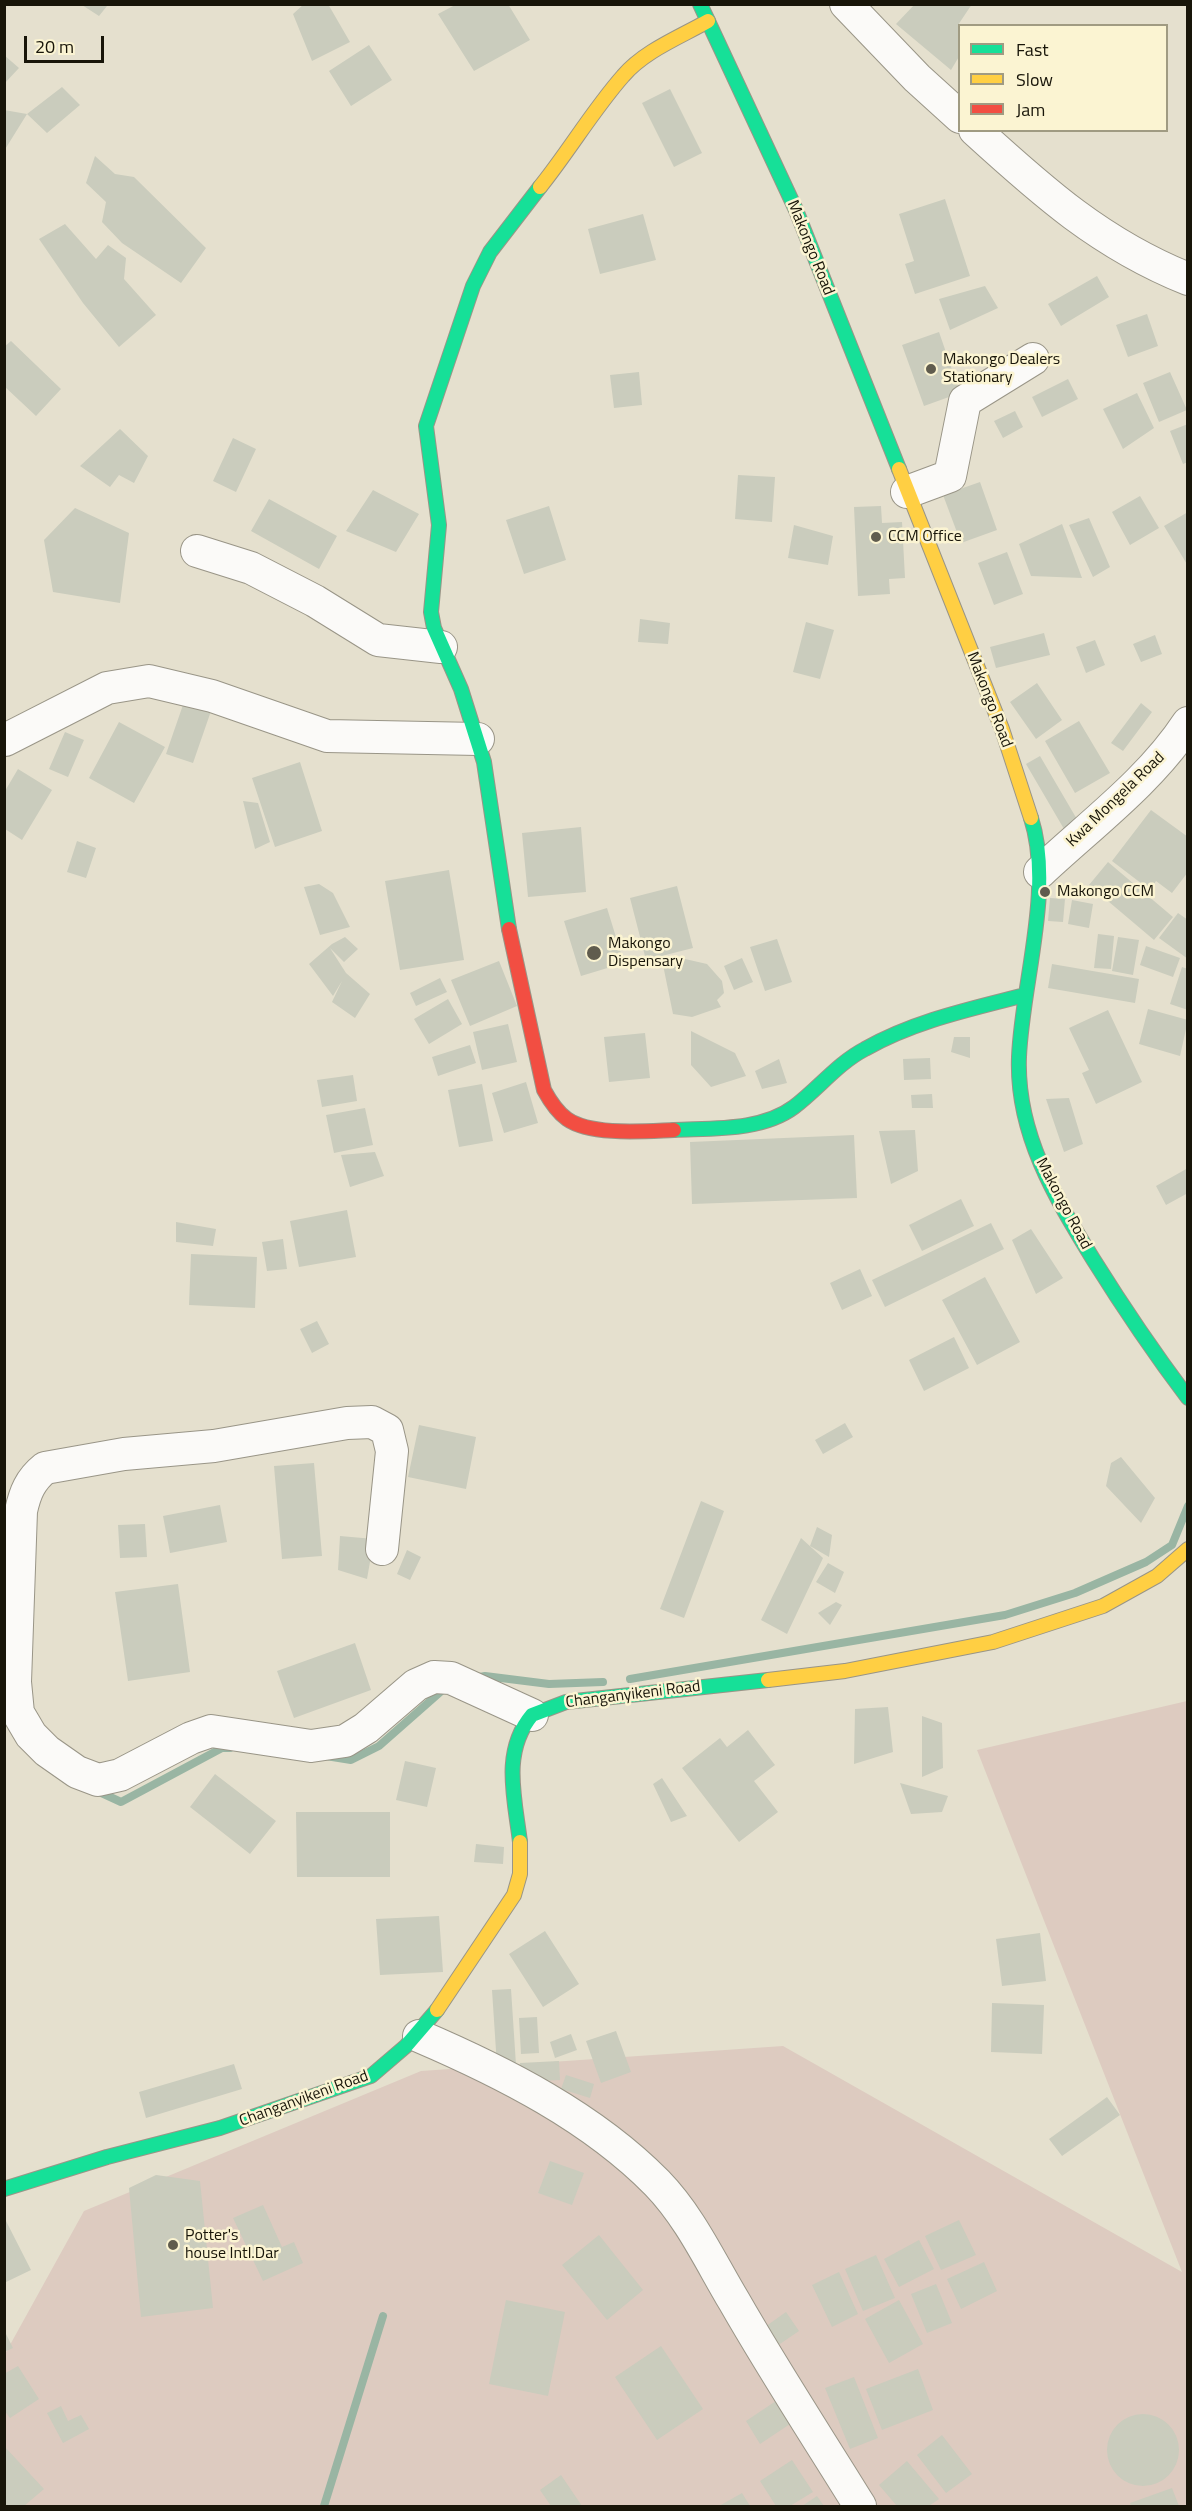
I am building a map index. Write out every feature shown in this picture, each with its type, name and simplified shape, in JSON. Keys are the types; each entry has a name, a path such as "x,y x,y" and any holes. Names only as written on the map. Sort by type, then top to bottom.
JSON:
{"street":[{"name":"Makongo Road","path":"700,4 796,210 1002,729 1032,822 1040,872 1024,995 1019,1058 1022,1098 1029,1135 1046,1179 1137,1331 1188,1398"},
{"path":"846,4 917,78 958,115"},
{"path":"708,21 641,59 623,75 567,154 520,210 490,252 473,286 426,426 439,525 431,612 441,647 460,689 484,762 511,946 544,1090 556,1112 576,1124 602,1131 704,1127 770,1120 807,1097 837,1067 862,1050 921,1023 1024,995"},
{"path":"977,132 1073,216 1126,249 1188,279"},
{"path":"907,492 950,476 965,401 1033,359"},
{"path":"197,551 262,574 315,601 378,640 441,647"},
{"path":"5,740 107,688 149,681 212,696 327,736 478,739"},
{"name":"Kwa Mongela Road","path":"1040,872 1146,773 1168,750 1188,723"},
{"path":"382,1549 392,1451 387,1430 372,1422 347,1423 214,1446 124,1454 45,1468 35,1476 26,1491 21,1511 15,1683 18,1713 31,1735 47,1751 77,1772 98,1779 120,1775 191,1738 211,1731 311,1746 345,1741 366,1728 416,1685 434,1677 452,1678 532,1715"},
{"name":"Changanyikeni Road","path":"4,2189 107,2157 219,2128 371,2076 418,2036 443,2006 514,1894 520,1872 519,1839 510,1775 511,1763 519,1735 532,1715 566,1702 845,1671 993,1642 1103,1606 1157,1576 1188,1549"},
{"path":"418,2036 470,2058 558,2108 622,2150 659,2185 698,2236 734,2302 860,2506"}],"shaded area":[{"path":"1187,1701 1187,2506 5,2506 5,2354 84,2211 421,2071 783,2046 1182,2272 977,1750"}],"building":[{"path":"304,4 328,4 350,42 312,61 293,14"},
{"path":"457,4 508,4 530,40 474,71 438,14"},
{"path":"915,4 972,4 958,24 958,58 951,70 896,24"},
{"path":"82,5 106,5 107,6 99,16"},
{"path":"369,45 392,80 351,106 329,71"},
{"path":"4,55 19,68 4,84"},
{"path":"62,87 80,105 47,133 27,114"},
{"path":"670,89 702,153 674,167 642,103"},
{"path":"4,110 27,114 4,151"},
{"path":"95,156 115,174 134,177 206,248 181,283 122,243 102,222 106,202 86,183"},
{"path":"945,199 970,276 915,294 905,264 914,261 899,214"},
{"path":"643,214 656,260 600,274 588,229"},
{"path":"65,224 96,259 108,245 126,258 124,279 156,315 119,347 83,303 39,239"},
{"path":"1097,276 1109,297 1061,326 1048,304"},
{"path":"985,286 998,308 950,330 939,299"},
{"path":"1147,314 1158,346 1128,357 1116,325"},
{"name":"Makongo Dealers Stationary","path":"939,332 960,393 924,406 902,345"},
{"path":"11,341 61,389 36,416 4,386 4,347"},
{"path":"639,372 642,405 614,408 610,375"},
{"path":"1170,372 1187,410 1159,422 1143,383"},
{"path":"1068,379 1078,399 1042,417 1032,397"},
{"path":"1137,393 1154,428 1123,449 1103,409"},
{"path":"1015,411 1023,427 1003,438 994,421"},
{"path":"1188,424 1188,462 1183,464 1170,431"},
{"path":"120,429 148,456 134,483 119,475 110,487 80,466"},
{"path":"233,438 256,449 236,492 213,481"},
{"path":"738,475 775,477 772,522 735,519"},
{"path":"980,482 997,530 961,543 943,495"},
{"path":"373,490 419,514 396,552 346,531"},
{"path":"1140,496 1159,528 1130,545 1112,512"},
{"path":"269,499 337,536 319,569 251,531"},
{"path":"549,506 566,560 524,574 506,520"},
{"path":"881,506 882,523 902,522 905,578 889,579 890,594 858,596 854,507"},
{"path":"75,508 129,533 120,603 53,592 44,540"},
{"path":"1188,512 1188,566 1164,526"},
{"path":"1089,518 1110,567 1093,577 1069,525"},
{"path":"1062,524 1082,578 1031,576 1019,544"},
{"path":"794,525 833,536 828,565 788,558"},
{"path":"1007,552 1023,594 994,605 978,563"},
{"path":"640,619 670,623 668,644 638,642"},
{"path":"806,622 834,630 820,679 793,672"},
{"path":"1044,633 1050,655 996,668 990,647"},
{"path":"1155,635 1162,654 1141,662 1133,644"},
{"path":"1095,640 1105,665 1086,673 1076,647"},
{"path":"1037,683 1062,720 1036,739 1010,702"},
{"path":"184,702 211,711 193,763 166,754"},
{"path":"1141,703 1152,712 1123,751 1111,743"},
{"path":"1079,721 1110,773 1075,793 1045,741"},
{"path":"119,722 165,747 134,803 89,778"},
{"path":"65,732 84,740 68,777 49,769"},
{"path":"1040,756 1078,821 1064,829 1026,764"},
{"path":"300,762 322,831 275,847 252,778"},
{"path":"18,769 52,790 22,840 5,829 5,791"},
{"path":"243,801 258,803 270,842 255,849"},
{"path":"1151,810 1188,837 1188,872 1172,893 1156,881 1150,890 1112,861"},
{"path":"581,827 586,892 528,897 522,833"},
{"path":"77,841 96,848 86,878 67,872"},
{"path":"1108,862 1173,917 1154,940 1089,885"},
{"path":"449,870 464,960 400,970 385,881"},
{"path":"319,884 333,893 350,927 320,935 304,887"},
{"path":"677,886 693,948 646,960 630,898"},
{"path":"1050,898 1065,899 1063,922 1048,921"},
{"path":"1072,900 1093,904 1089,928 1068,924"},
{"path":"607,908 624,963 581,976 564,921"},
{"path":"1178,913 1188,920 1188,959 1159,938"},
{"path":"1098,934 1114,936 1111,969 1094,968"},
{"path":"345,937 358,949 344,962 330,948 346,973 370,994 355,1018 332,1002 342,981 333,996 309,964 332,944"},
{"path":"1118,937 1139,940 1133,975 1112,971"},
{"path":"777,939 792,982 765,991 750,947"},
{"path":"1146,946 1180,958 1173,977 1140,965"},
{"path":"742,958 753,982 734,990 724,966"},
{"path":"685,959 707,964 722,981 724,993 717,1000 721,1007 692,1017 673,1014 662,960"},
{"path":"499,961 517,1006 470,1026 451,980"},
{"path":"1052,964 1139,979 1135,1003 1048,988"},
{"path":"1182,967 1188,969 1188,1010 1170,1004"},
{"path":"440,978 447,992 416,1006 410,993"},
{"path":"448,999 462,1024 429,1044 414,1019"},
{"path":"1148,1009 1188,1020 1180,1056 1139,1044"},
{"path":"1108,1010 1142,1082 1096,1104 1082,1073 1089,1070 1069,1028"},
{"path":"508,1024 517,1062 482,1070 473,1032"},
{"path":"691,1031 735,1053 746,1076 711,1087 691,1065"},
{"path":"645,1033 650,1078 609,1082 604,1037"},
{"path":"954,1037 970,1037 970,1058 951,1052"},
{"path":"470,1045 476,1063 438,1076 432,1057"},
{"path":"930,1058 931,1079 904,1080 903,1059"},
{"path":"779,1059 787,1083 762,1089 755,1071"},
{"path":"353,1075 357,1101 322,1107 317,1080"},
{"path":"526,1082 538,1123 504,1133 492,1093"},
{"path":"482,1084 493,1141 459,1147 448,1090"},
{"path":"932,1094 933,1108 912,1108 911,1095"},
{"path":"1069,1098 1083,1144 1064,1152 1046,1099"},
{"path":"365,1108 373,1145 334,1153 326,1115"},
{"path":"915,1130 918,1171 891,1184 879,1131"},
{"path":"854,1135 857,1198 692,1204 690,1142"},
{"path":"375,1152 384,1176 350,1187 341,1155"},
{"path":"1188,1168 1188,1193 1166,1205 1156,1186"},
{"path":"961,1199 974,1226 922,1251 909,1225"},
{"path":"347,1210 356,1257 299,1267 290,1221"},
{"path":"176,1222 216,1229 213,1246 176,1242"},
{"path":"991,1223 1004,1249 885,1307 872,1280"},
{"path":"1031,1229 1063,1278 1036,1294 1012,1240"},
{"path":"283,1239 287,1269 267,1271 262,1242"},
{"path":"191,1254 257,1257 255,1308 189,1305"},
{"path":"860,1269 872,1296 842,1310 830,1283"},
{"path":"985,1277 1020,1342 977,1365 942,1300"},
{"path":"317,1321 329,1344 312,1353 300,1329"},
{"path":"954,1337 969,1368 924,1391 909,1360"},
{"path":"845,1423 853,1437 823,1454 815,1440"},
{"path":"419,1425 476,1437 466,1489 408,1477"},
{"path":"1121,1457 1155,1498 1141,1523 1106,1486 1111,1463"},
{"path":"314,1463 322,1556 282,1559 274,1466"},
{"path":"701,1501 724,1511 684,1618 660,1609"},
{"path":"220,1505 227,1542 170,1553 163,1516"},
{"path":"145,1524 147,1557 120,1558 118,1525"},
{"path":"817,1527 832,1535 829,1557 810,1546"},
{"path":"340,1536 374,1539 367,1579 338,1570"},
{"path":"801,1538 823,1558 787,1634 761,1620"},
{"path":"407,1550 421,1557 410,1580 397,1574"},
{"path":"828,1563 844,1572 835,1593 816,1582"},
{"path":"178,1584 190,1672 128,1681 115,1592"},
{"path":"836,1602 842,1605 830,1625 818,1613"},
{"path":"355,1643 371,1690 294,1718 277,1671"},
{"path":"888,1707 893,1752 854,1764 855,1709"},
{"path":"922,1716 942,1723 943,1768 922,1777"},
{"path":"748,1730 775,1765 754,1781 778,1812 739,1842 682,1768 720,1738 727,1747"},
{"path":"405,1761 436,1768 427,1807 396,1800"},
{"path":"215,1774 276,1821 250,1854 190,1807"},
{"path":"662,1778 687,1816 671,1822 653,1784"},
{"path":"900,1783 948,1796 942,1812 911,1814"},
{"path":"296,1812 390,1812 390,1877 297,1877"},
{"path":"476,1844 504,1847 503,1864 474,1862"},
{"path":"439,1916 443,1972 380,1975 376,1919"},
{"path":"545,1931 579,1984 543,2007 509,1954"},
{"path":"1040,1933 1046,1981 1002,1986 996,1939"},
{"path":"511,1989 516,2065 497,2066 492,1990"},
{"path":"992,2003 1044,2005 1042,2054 991,2052"},
{"path":"537,2017 539,2053 521,2054 519,2018"},
{"path":"616,2031 631,2072 601,2083 586,2041"},
{"path":"571,2034 577,2050 555,2058 550,2042"},
{"path":"559,2061 560,2080 521,2082 520,2063"},
{"path":"234,2064 242,2089 146,2118 139,2092"},
{"path":"566,2075 594,2084 590,2098 561,2089"},
{"path":"1107,2097 1120,2115 1062,2156 1049,2139"},
{"path":"550,2161 584,2173 572,2205 538,2193"},
{"name":"Potter's house Intl.Dar","path":"156,2175 200,2181 213,2308 141,2317 129,2188"},
{"path":"263,2205 282,2247 294,2242 303,2263 263,2281 233,2218"},
{"path":"959,2220 976,2255 941,2270 925,2236"},
{"path":"6,2221 31,2270 4,2283 4,2222"},
{"path":"599,2235 643,2290 607,2320 562,2265"},
{"path":"919,2240 934,2269 899,2287 884,2259"},
{"path":"876,2255 895,2298 863,2311 845,2269"},
{"path":"984,2262 997,2291 961,2309 947,2279"},
{"path":"839,2272 858,2314 832,2327 812,2285"},
{"path":"936,2284 952,2323 927,2333 911,2294"},
{"path":"506,2300 565,2312 548,2396 489,2384"},
{"path":"899,2300 923,2344 889,2363 865,2319"},
{"path":"786,2312 799,2331 774,2348 762,2329"},
{"path":"4,2330 13,2348 4,2352"},
{"path":"661,2346 703,2409 657,2440 615,2377"},
{"path":"18,2366 39,2399 10,2418 4,2410 4,2374"},
{"path":"918,2369 933,2410 882,2430 866,2389"},
{"path":"854,2377 878,2438 850,2449 825,2388"},
{"path":"782,2397 796,2420 760,2444 746,2421"},
{"path":"61,2406 68,2421 81,2415 89,2429 63,2443 47,2413"},
{"path":"1143,2414 1157,2417 1169,2424 1176,2436 1179,2450 1176,2464 1169,2476 1157,2483 1143,2486 1129,2483 1117,2476 1110,2464 1107,2450 1110,2436 1117,2424 1129,2417"},
{"path":"942,2435 972,2474 946,2493 917,2455"},
{"path":"4,2446 44,2489 24,2506 4,2506"},
{"path":"792,2460 813,2492 790,2506 776,2506 760,2481"},
{"path":"907,2461 939,2499 929,2506 897,2506 879,2485"},
{"path":"561,2475 582,2506 551,2506 540,2490"},
{"path":"1172,2488 1179,2506 1131,2506 1130,2503"},
{"path":"742,2493 750,2506 719,2506"},
{"path":"817,2496 824,2506 802,2506"}],"waterway":[{"path":"630,1679 1005,1615 1075,1593 1146,1562 1172,1545 1188,1506"},
{"path":"475,1678 485,1676 549,1684 603,1682"},
{"path":"326,1756 351,1760 379,1746 446,1687"},
{"path":"95,1790 121,1802 222,1748 230,1748"},
{"path":"324,2506 383,2316"}],"traffic: fast":[{"path":"700,4 796,210 899,469"},
{"path":"509,929 484,762 461,689 434,628 431,612 439,525 426,426 473,286 490,252 540,187"},
{"path":"1031,818 1037,846 1038,905 1019,1057 1020,1085 1031,1138 1052,1188 1093,1259 1127,1312 1188,1398"},
{"path":"674,1130 737,1127 781,1115 803,1100 846,1061 884,1039 923,1023 1025,995"},
{"path":"520,1842 513,1793 513,1760 522,1729 532,1715 566,1702 768,1680"},
{"path":"4,2189 107,2157 220,2128 371,2076 406,2046 437,2010"}],"traffic: slow":[{"path":"540,187 601,103 632,67 652,52 708,21"},
{"path":"899,469 1002,729 1031,818"},
{"path":"768,1680 845,1671 993,1642 1103,1606 1157,1576 1188,1549"},
{"path":"437,2010 514,1895 520,1874 520,1842"}],"traffic: jam":[{"path":"509,929 544,1090 557,1110 567,1119 590,1128 619,1131 674,1130"}],"place":[{"name":"Makongo Dealers Stationary","path":"931,369"},
{"name":"CCM Office","path":"876,537"},
{"name":"Makongo CCM","path":"1045,892"},
{"name":"Makongo Dispensary","path":"594,953"},
{"name":"Potter's house Intl.Dar","path":"173,2245"}]}
